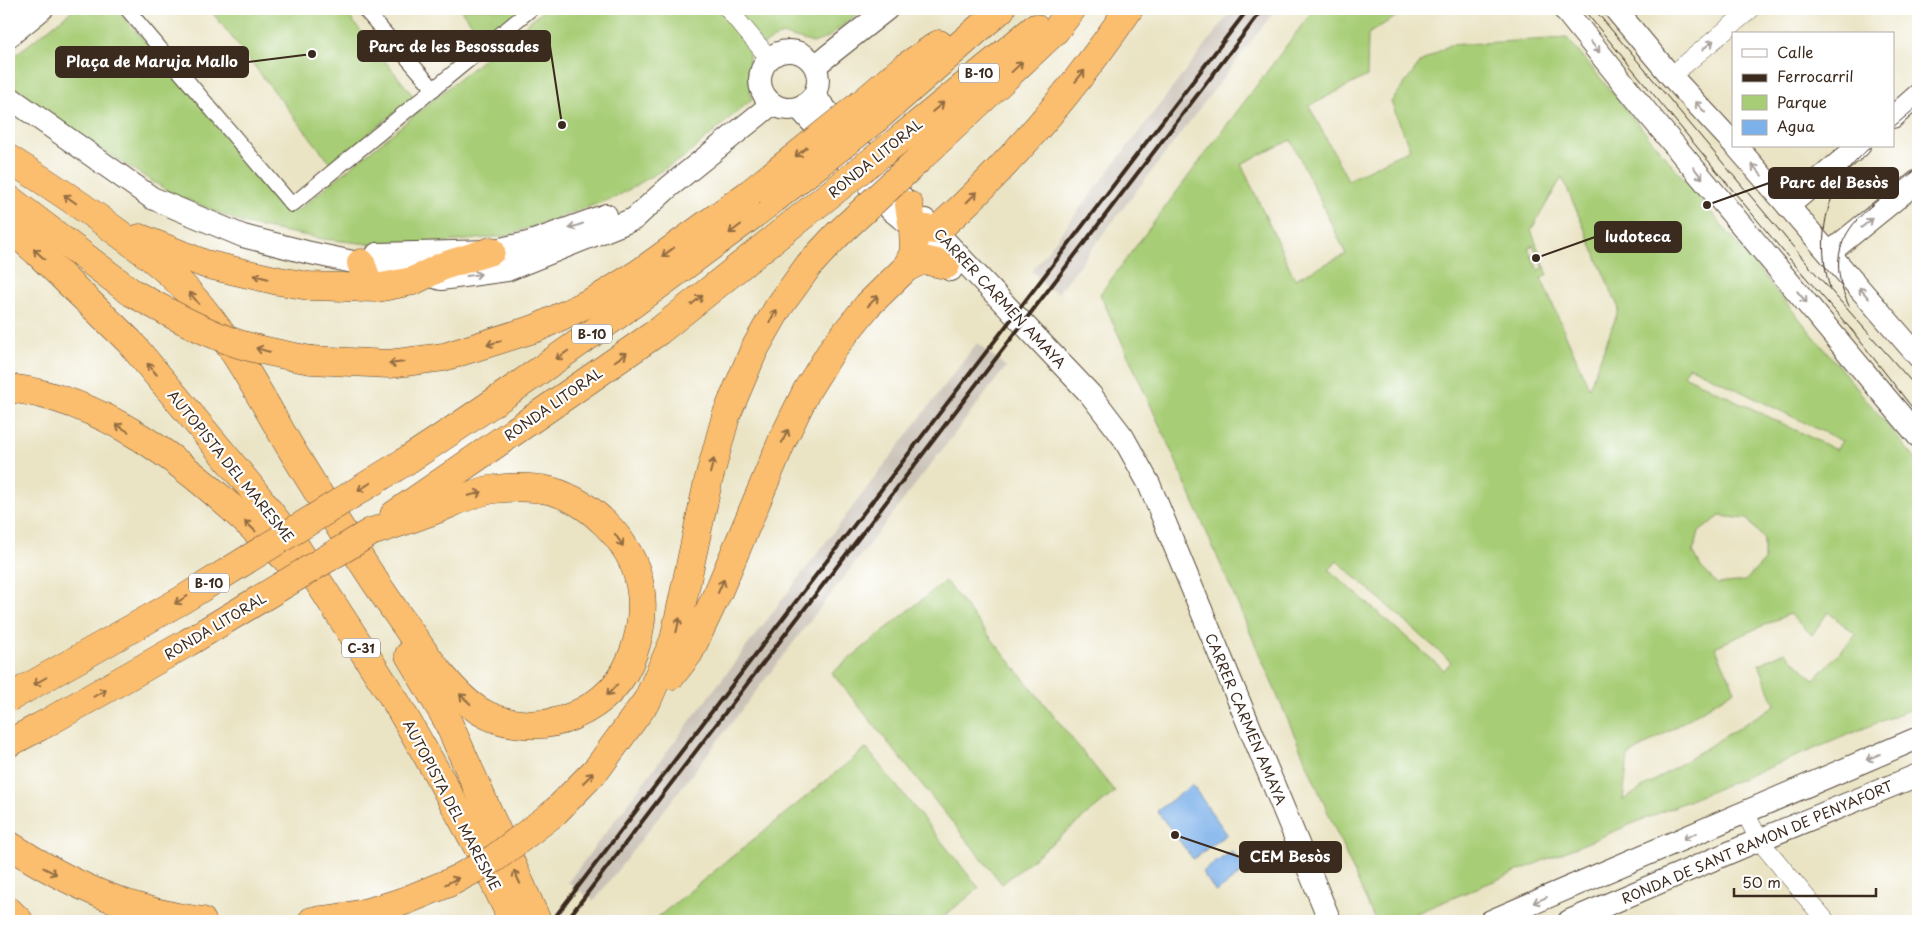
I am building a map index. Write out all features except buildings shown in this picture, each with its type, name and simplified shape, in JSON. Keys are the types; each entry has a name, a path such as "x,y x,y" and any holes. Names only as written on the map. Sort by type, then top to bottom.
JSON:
{"highway":[{"name":"B-10","path":"9,698 182,600 406,461 631,307 762,196 1000,9"},
{"name":"RONDA LITORAL","path":"9,743 187,643 371,532 428,502 659,331 1059,9"},
{"path":"648,699 674,640 708,482 726,416 754,350 778,308 809,265 838,235 1055,30 1072,9"},
{"path":"906,268 914,252 920,221 1004,166 1099,53 1129,9"},
{"path":"9,159 52,186 110,227 162,267 189,292 224,336 370,575 435,666 464,699 478,710 495,718 524,724 547,724 566,720 603,700 617,685 628,668 636,648 641,617 640,585 633,563 613,531 587,508 558,493 542,489 493,489 462,498 428,502"},
{"path":"9,199 131,292 192,325 236,343 273,353 311,360 389,364 444,357 537,328 599,298 762,196"},
{"path":"110,227 205,264 309,286 361,275 377,288 413,281 443,266 491,250"},
{"name":"AUTOPISTA DEL MARESME","path":"9,228 37,252 129,341 249,485 294,544 396,702 477,846 513,921"},
{"path":"312,921 382,909 451,882 495,858 554,814 597,769 648,699 673,674 689,653 720,590 783,439 807,390 834,347 868,305 906,268 923,260 946,265"},
{"path":"9,388 62,399 101,416 137,436 178,463 218,495 286,559 368,684 439,809 477,846"},
{"path":"289,444 296,472 358,578 406,650 447,720 537,921"},
{"path":"9,845 45,868 102,896 141,910 202,921"},
{"path":"9,911 19,921"}],"street":[{"path":"9,14 16,9"},
{"path":"9,36 42,9"},
{"path":"127,9 292,205 532,9"},
{"path":"364,9 434,89"},
{"path":"728,9 769,58"},
{"path":"815,66 887,9"},
{"path":"1564,9 1656,123 1918,436"},
{"path":"1616,9 1671,76 1732,142"},
{"path":"1671,76 1751,9"},
{"path":"785,50 796,51 806,55 815,66 819,80 806,102 784,109 772,104 764,96 760,86 760,74 769,58 785,50"},
{"path":"1894,116 1918,95"},
{"path":"9,98 152,198 243,236 306,252 361,275"},
{"name":"CARRER CARMEN AMAYA","path":"806,102 890,208 920,221 1096,401 1123,437 1149,484 1330,921"},
{"path":"425,275 440,279 507,270 634,219 669,187 772,104"},
{"path":"1738,148 1918,356"},
{"path":"1788,206 1857,148"},
{"path":"1829,253 1918,181"},
{"path":"306,252 362,254 491,250 528,243 601,218 669,187"},
{"name":"CARRER CARMEN AMAYA","path":"920,221 946,265 1081,406 1162,518"},
{"path":"1491,921 1918,738"},
{"name":"RONDA DE SANT RAMON DE PENYAFORT","path":"1569,921 1918,775"},
{"path":"1740,814 1826,921"}],"shaded area":[{"path":"1233,9 1276,9 1058,293 1047,288 1032,271"},
{"path":"977,343 1006,367 594,901 568,882"}],"green space":[{"path":"74,9 116,9 297,211 545,9 863,9 827,38 813,43 782,34 749,53 749,81 752,99 686,156 616,197 506,236 396,247 324,239 245,224 173,194 102,150 16,89 9,75 9,60"},
{"path":"216,9 343,9 414,97 331,164 212,12"},
{"path":"460,9 521,9 484,39"},
{"path":"1314,9 1408,9 1368,34 1367,76 1309,106 1348,180 1410,149 1391,102 1421,62 1449,45 1567,38 1918,462 1918,706 1397,921 1375,921 1174,457 1100,294","holes":["1291,140 1346,254 1295,279 1241,164","1562,177 1619,309 1589,388 1541,278 1548,275 1531,230","1533,245 1544,268 1538,270 1528,248","1689,366 1842,441 1836,450 1684,375","1720,516 1747,519 1764,539 1764,561 1745,581 1717,584 1701,567 1693,552 1699,532","1337,561 1451,662 1444,670 1329,570","1828,612 1856,635 1814,680 1785,652 1759,664 1775,705 1623,800 1628,756 1735,690 1715,647 1789,614 1812,635"]},
{"path":"945,581 1115,792 1002,884 832,673"},
{"path":"866,748 979,888 938,921 653,921"}],"water":[{"path":"1192,785 1227,834 1193,859 1157,811"},
{"path":"1232,851 1246,870 1216,892 1202,872"}],"tram line":[{"path":"1583,9 1782,250 1855,334"},
{"path":"1594,9 1810,267 1918,389"},
{"path":"1894,126 1918,106"},
{"path":"1830,288 1826,275 1823,246 1826,218 1835,190 1842,178 1869,148"},
{"path":"1849,306 1840,281 1839,259 1843,241 1853,225 1866,210 1918,168"},
{"path":"1850,328 1918,415"}],"railway":[{"path":"552,921 1248,9"},
{"path":"566,921 1263,9"}],"place":[{"name":"Plaça de Maruja Mallo","path":"312,54"},
{"name":"Parc de les Besossades","path":"562,125"},
{"name":"Parc del Besòs","path":"1707,205"},
{"name":"ludoteca","path":"1536,258"},
{"name":"CEM Besòs","path":"1175,835"}]}
